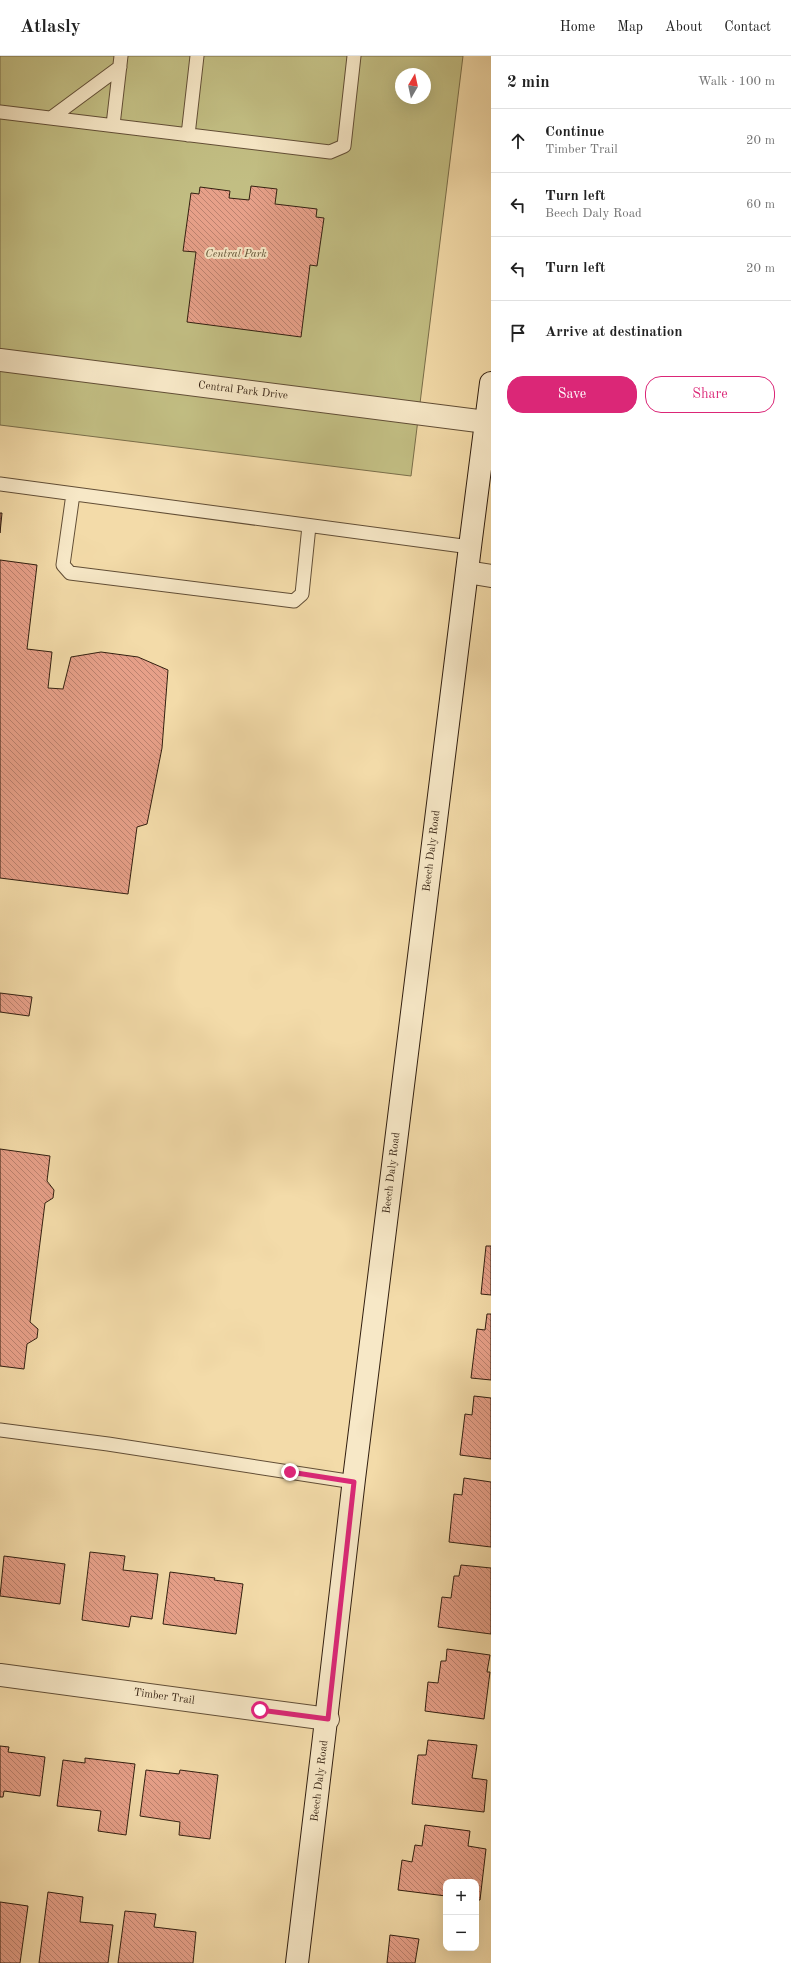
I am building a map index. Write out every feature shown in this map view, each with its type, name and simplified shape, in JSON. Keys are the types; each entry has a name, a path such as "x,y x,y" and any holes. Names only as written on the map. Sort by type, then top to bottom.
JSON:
{"main road":[{"name":"Central Park Drive","path":"0,360 486,422"},
{"name":"Beech Daly Road","path":"297,1963 328,1719 354,1482 491,383"},
{"path":"467,572 491,576"},
{"name":"Timber Trail","path":"0,1675 328,1719"}],"lane":[{"path":"188,135 197,56"},
{"path":"0,112 330,152 344,146 354,56"},
{"path":"113,125 120,62"},
{"path":"51,118 120,62"},
{"path":"0,484 470,547"},
{"path":"73,494 63,565 70,573 294,601 302,594 309,526"},
{"path":"0,1430 108,1444 354,1482"}],"green space":[{"name":"Central Park","path":"0,56 463,56 411,476 0,425"}],"building":[{"path":"251,186 277,189 275,204 317,209 316,217 324,218 317,266 310,265 301,337 187,322 196,252 183,251 191,193 199,194 200,187 230,191 229,198 249,200"},
{"path":"0,513 2,513 0,533"},
{"path":"0,560 37,565 27,649 52,652 48,688 63,689 71,657 101,652 138,657 168,670 162,748 147,824 137,827 128,894 0,878"},
{"path":"0,993 32,997 29,1016 0,1012"},
{"path":"0,1149 50,1156 47,1181 54,1190 53,1198 45,1203 30,1322 38,1329 37,1338 27,1344 24,1369 0,1366"},
{"path":"486,1246 491,1246 491,1295 481,1294"},
{"path":"487,1314 491,1314 491,1380 471,1378 477,1329 485,1330"},
{"path":"474,1396 491,1398 491,1459 460,1455 465,1414 472,1415"},
{"path":"464,1478 491,1482 491,1547 449,1542 454,1494 462,1495"},
{"path":"90,1552 125,1556 123,1570 158,1574 152,1619 131,1616 129,1627 82,1620"},
{"path":"4,1556 65,1564 60,1604 0,1596"},
{"path":"461,1565 491,1568 491,1634 438,1627 442,1597 451,1598 454,1576 459,1576"},
{"path":"170,1572 215,1578 214,1580 243,1584 236,1634 163,1624"},
{"path":"447,1649 490,1655 487,1672 490,1672 484,1719 425,1711 428,1682 438,1683 441,1661 446,1661"},
{"path":"428,1740 477,1745 472,1778 487,1780 484,1812 412,1804 418,1755 426,1755"},
{"path":"0,1746 9,1747 8,1752 45,1757 40,1796 4,1791 3,1797 0,1797"},
{"path":"85,1758 135,1764 126,1835 98,1831 101,1811 57,1806 63,1760 85,1763"},
{"path":"146,1770 179,1774 180,1770 218,1775 210,1839 179,1835 180,1822 140,1816"},
{"path":"425,1825 470,1831 468,1846 486,1849 480,1900 479,1879 443,1879 443,1896 398,1890 402,1860 412,1862 415,1845 422,1846"},
{"path":"48,1892 83,1897 80,1922 113,1925 108,1963 39,1963"},
{"path":"0,1902 28,1906 20,1963 0,1963"},
{"path":"125,1911 156,1914 154,1927 196,1932 193,1963 118,1963"},
{"path":"390,1935 419,1939 415,1963 387,1963"}],"route":[{"path":"260,1710 328,1719 354,1482 290,1472"}]}
